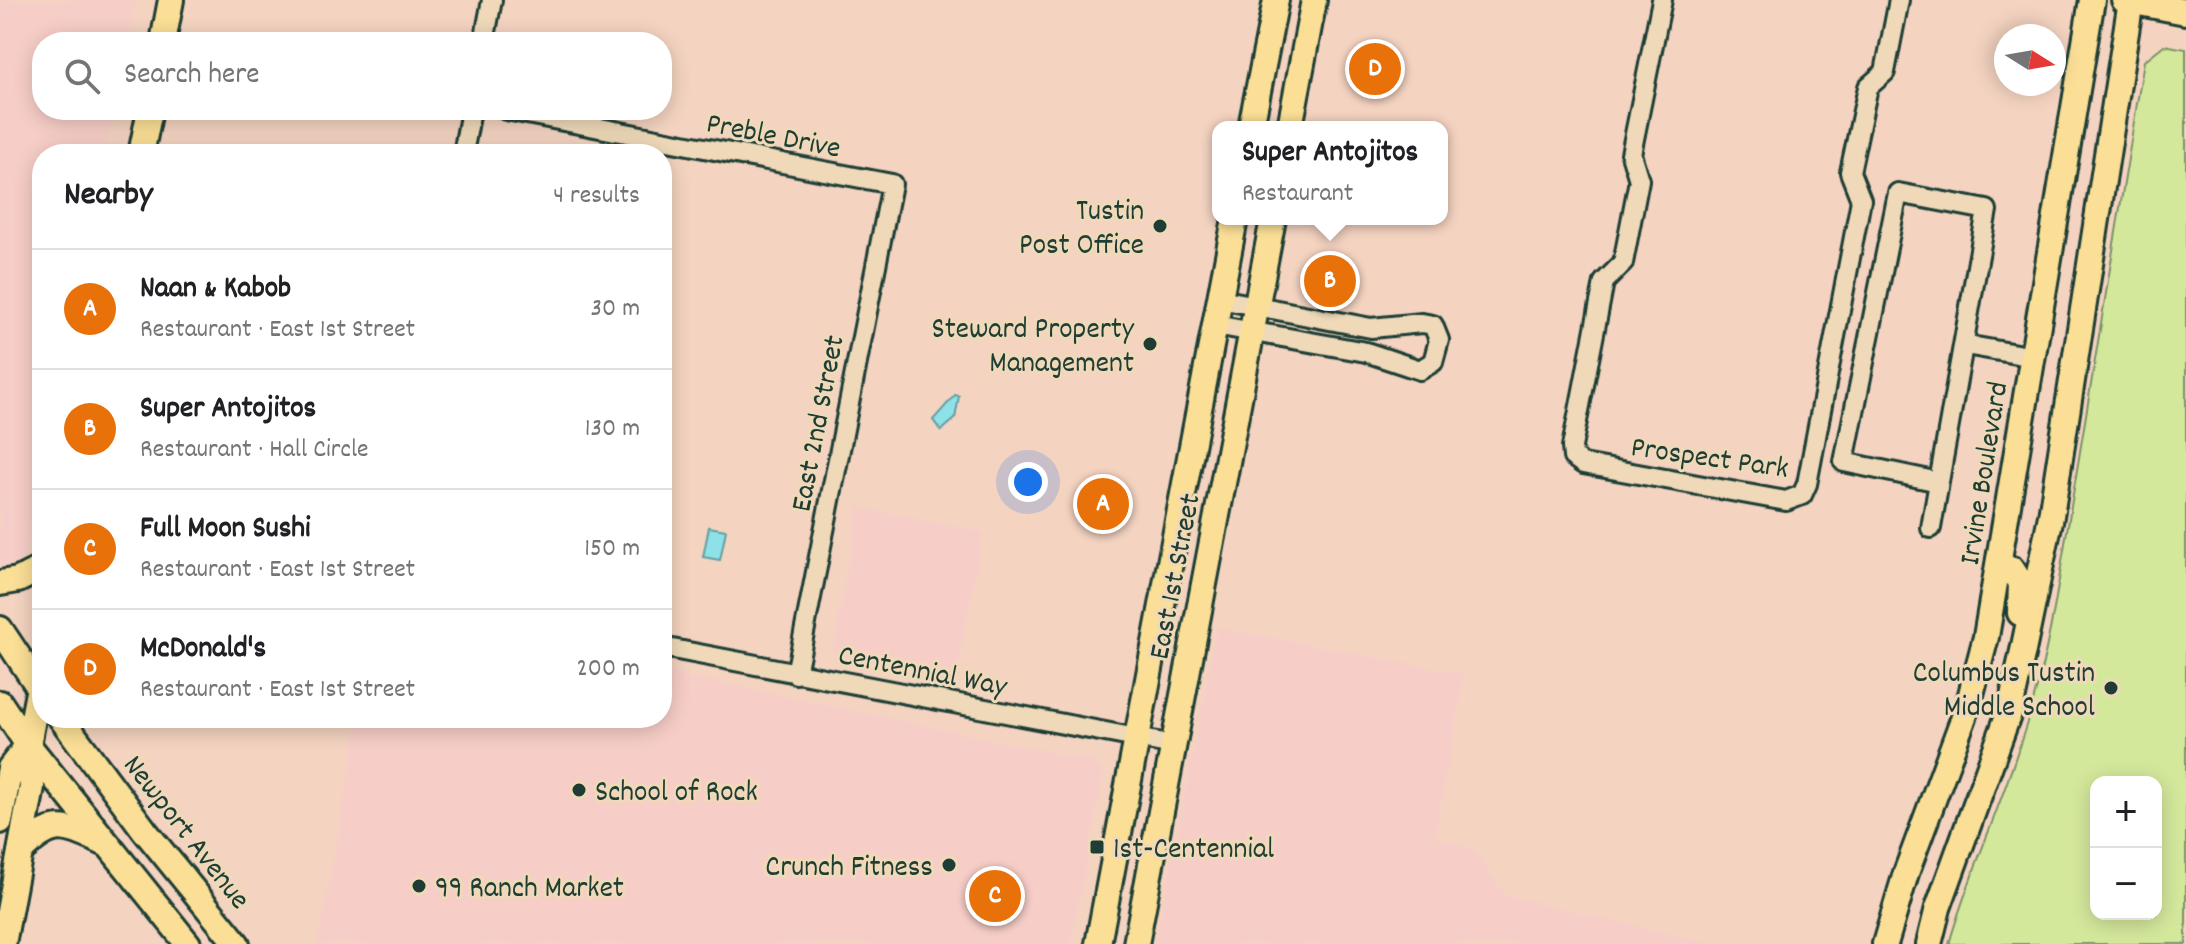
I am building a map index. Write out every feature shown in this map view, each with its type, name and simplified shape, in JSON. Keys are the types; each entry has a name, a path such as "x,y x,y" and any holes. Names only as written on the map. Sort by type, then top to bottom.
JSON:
{"main road":[{"path":"165,32 171,0"},
{"path":"1252,121 1276,0"},
{"path":"1291,121 1314,0"},
{"name":"Irvine Boulevard","path":"1885,944 1906,873 1968,706 1986,637 2092,0"},
{"path":"1929,944 1948,879 2010,710 2027,630 2051,516 2128,0 2186,12"},
{"path":"143,144 148,120"},
{"name":"East 1st Street","path":"1098,944 1234,225"},
{"name":"East 1st Street","path":"1136,944 1272,225"},
{"path":"2034,357 2048,359 2056,368 2055,393 2064,415"},
{"path":"1999,566 2012,569 2021,583 2019,612 2027,630"},
{"path":"0,583 18,580 32,573"},
{"path":"0,629 32,672"},
{"path":"0,703 28,745 187,943 216,918"},
{"path":"3,944 32,787 28,745 32,726"},
{"name":"Newport Avenue","path":"68,728 145,831 237,944"},
{"path":"0,821 10,768 28,745"},
{"path":"20,852 39,833 55,829 71,829 110,846"}],"street":[{"path":"486,32 492,0"},
{"name":"Prospect Park","path":"1662,0 1631,154 1639,180 1623,263 1604,282 1572,447 1573,457 1583,464 1786,501 1802,495 1807,484 1861,200 1850,172 1868,87 1885,72 1899,0"},
{"path":"465,144 469,120"},
{"name":"Preble Drive","path":"558,120 892,184"},
{"name":"East 2nd Street","path":"796,674 892,184"},
{"path":"1931,528 1987,210 1898,193 1844,462 1939,482"},
{"path":"1215,325 1366,352 1420,370 1433,362 1437,352 1439,340 1433,325 1422,323 1371,328 1220,299"},
{"path":"1965,345 2034,357"},
{"name":"Centennial Way","path":"672,649 1173,745"}],"shaded area":[{"path":"0,0 136,0 129,32 32,32 32,120 112,120 107,144 32,144 32,520 21,560 12,570 0,570"},
{"path":"858,507 983,532 956,679 842,658 832,650"},
{"path":"1217,627 1465,674 1435,836 1473,849 1505,895 1713,944 1155,944"},
{"path":"672,672 1093,761 1104,773 1071,944 317,944 357,728 672,728"}],"green space":[{"name":"Columbus Tustin Middle School","path":"2164,45 2186,49 2186,944 1949,944 2037,688 2058,586 2144,61"}],"water":[{"path":"955,395 959,396 955,419 941,431 933,420"},
{"path":"709,527 726,530 720,560 703,557"}],"place":[{"name":"McDonald's","path":"1375,69"},
{"name":"Tustin Post Office","path":"1160,226"},
{"name":"Super Antojitos","path":"1330,281"},
{"name":"Steward Property Management","path":"1150,344"},
{"name":"Naan & Kabob","path":"1103,504"},
{"name":"Columbus Tustin Middle School","path":"2111,688"},
{"name":"School of Rock","path":"579,790"},
{"name":"1st-Centennial","path":"1097,847"},
{"name":"Crunch Fitness","path":"949,865"},
{"name":"99 Ranch Market","path":"419,886"},
{"name":"Full Moon Sushi","path":"995,896"}]}
